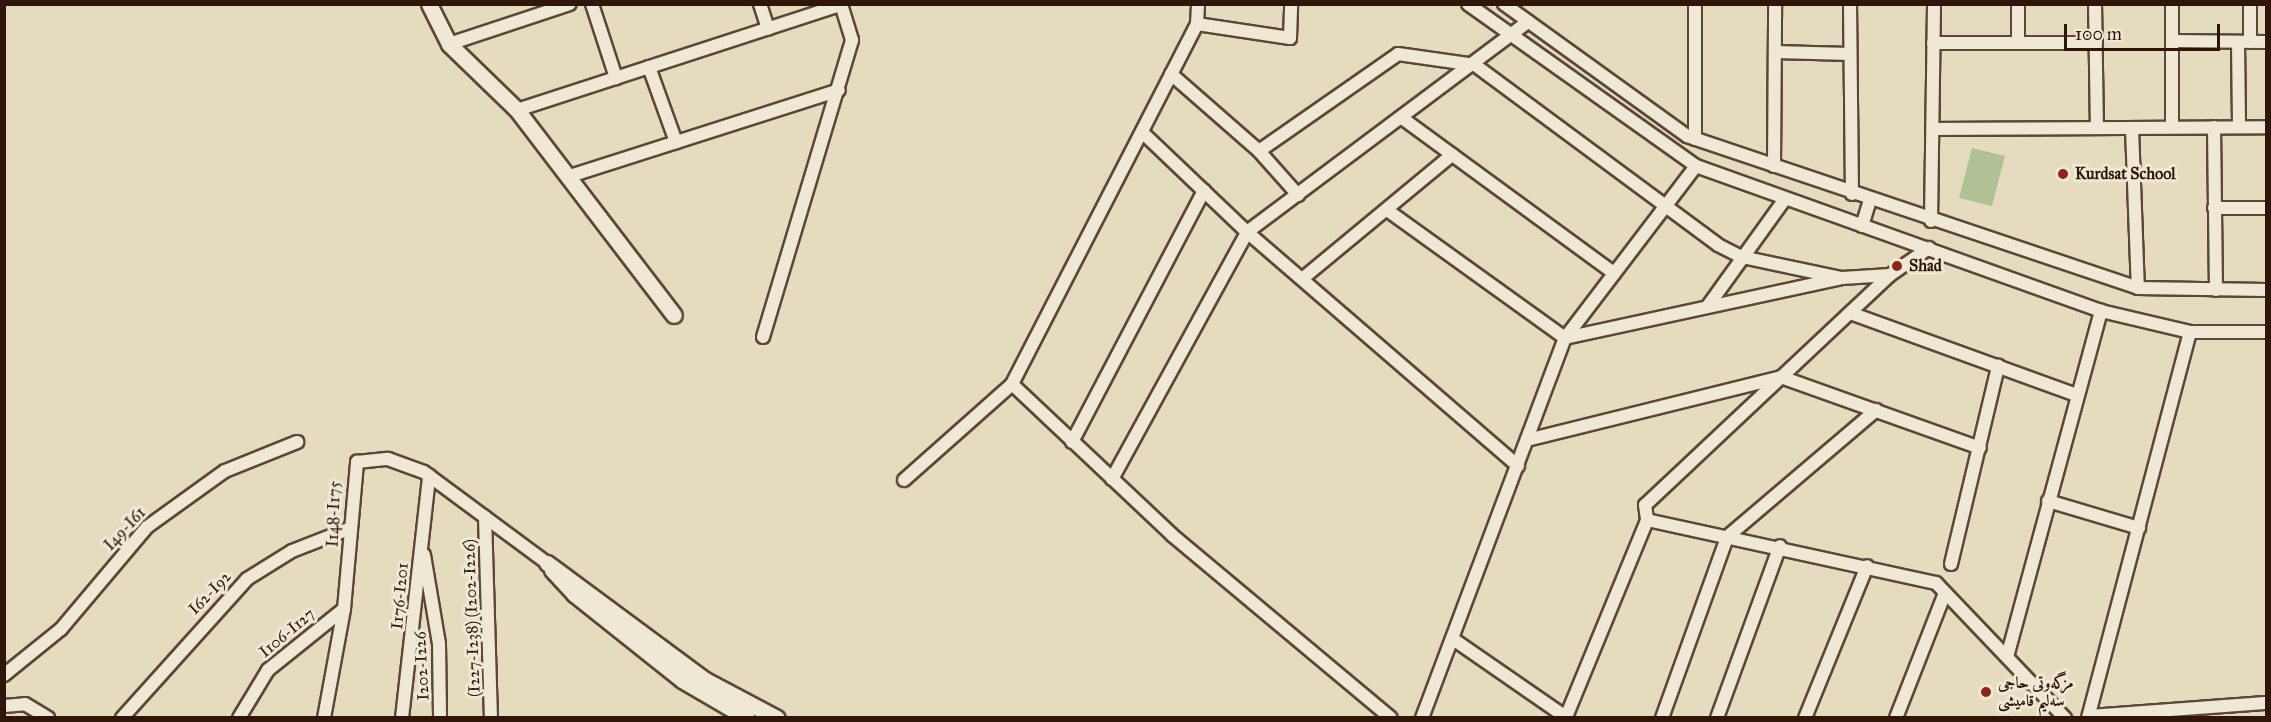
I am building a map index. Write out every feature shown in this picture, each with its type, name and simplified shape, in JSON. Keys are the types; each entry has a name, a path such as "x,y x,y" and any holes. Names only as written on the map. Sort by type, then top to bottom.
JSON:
{"street":[{"path":"429,4 449,44 517,110 570,176 674,315"},
{"path":"592,4 616,78"},
{"path":"760,4 768,28"},
{"path":"904,480 1012,384 1197,24 1198,4"},
{"path":"1197,24 1290,38 1291,4"},
{"path":"1468,4 1696,166 2101,311 2190,332 2266,332"},
{"path":"1504,4 1695,139 1931,221 2138,288 2266,290"},
{"path":"1695,4 1695,139"},
{"path":"1774,166 1775,4"},
{"path":"1850,4 1852,194"},
{"path":"1931,221 1934,4"},
{"path":"2018,4 2018,42"},
{"path":"2096,4 2097,128"},
{"path":"2172,4 2172,128"},
{"path":"2240,127 2244,42 2250,4"},
{"path":"449,44 569,5"},
{"path":"517,110 841,5 852,40 764,337"},
{"path":"1112,479 1247,232 1512,37 1528,22"},
{"path":"2172,42 2266,42"},
{"path":"1933,43 2096,43"},
{"path":"1774,52 1850,54"},
{"path":"1259,151 1398,54 1475,64 1742,257 1842,278"},
{"path":"649,67 676,142"},
{"path":"1171,74 1259,151 1298,195"},
{"path":"570,176 839,90"},
{"path":"1402,117 1614,273"},
{"path":"2214,127 2216,290"},
{"path":"1933,129 2266,127"},
{"path":"2132,128 2138,288"},
{"path":"1143,133 1247,232 1518,465"},
{"path":"1302,279 1452,155"},
{"path":"1422,717 1565,338 1696,166"},
{"path":"1072,442 1204,192"},
{"path":"1708,306 1785,199"},
{"path":"1862,226 1870,200"},
{"path":"2214,208 2266,208"},
{"path":"1387,210 1565,338 1842,278 1890,275"},
{"path":"1453,639 1566,717 1647,520 1645,505 1890,275 1929,248"},
{"path":"2007,657 2076,395 2101,311"},
{"path":"1850,313 2076,395"},
{"path":"2190,332 2088,717 2144,715 2266,703"},
{"path":"1952,564 1998,366"},
{"path":"1527,440 1781,376 1980,448"},
{"path":"1012,384 1112,479 1391,717"},
{"path":"1665,717 1727,537 1876,410"},
{"name":"I49-I61","path":"4,675 62,629 147,527 225,471 297,442"},
{"name":"I148-I175","path":"324,717 344,609 357,462 388,459 429,476 547,562"},
{"name":"I176-I201","path":"402,717 429,476"},
{"path":"2048,501 2139,528"},
{"name":"(I227-I238) (I202-I226)","path":"485,517 491,717"},
{"path":"1647,520 1780,546 1936,583 2065,717"},
{"name":"I62-I92","path":"122,717 247,579 292,550 351,528"},
{"name":"I202-I226","path":"422,542 439,644 440,717"},
{"path":"1718,717 1780,546"},
{"path":"547,562 574,594 637,645 740,712 777,717"},
{"path":"1805,717 1867,566"},
{"path":"1896,717 1946,593"},
{"name":"I106-I127","path":"239,717 247,698 281,657 344,609"},
{"path":"230,717 247,698"},
{"path":"4,706 25,704 48,717"},
{"path":"2240,717 2246,705"}],"green space":[{"path":"1972,148 2005,156 1992,206 1959,198"}],"place":[{"name":"Kurdsat School","path":"2063,174"},
{"name":"Shad","path":"1897,266"},
{"name":"مزگەوتی حاجی سەلیم قامیشی","path":"1986,692"}]}
